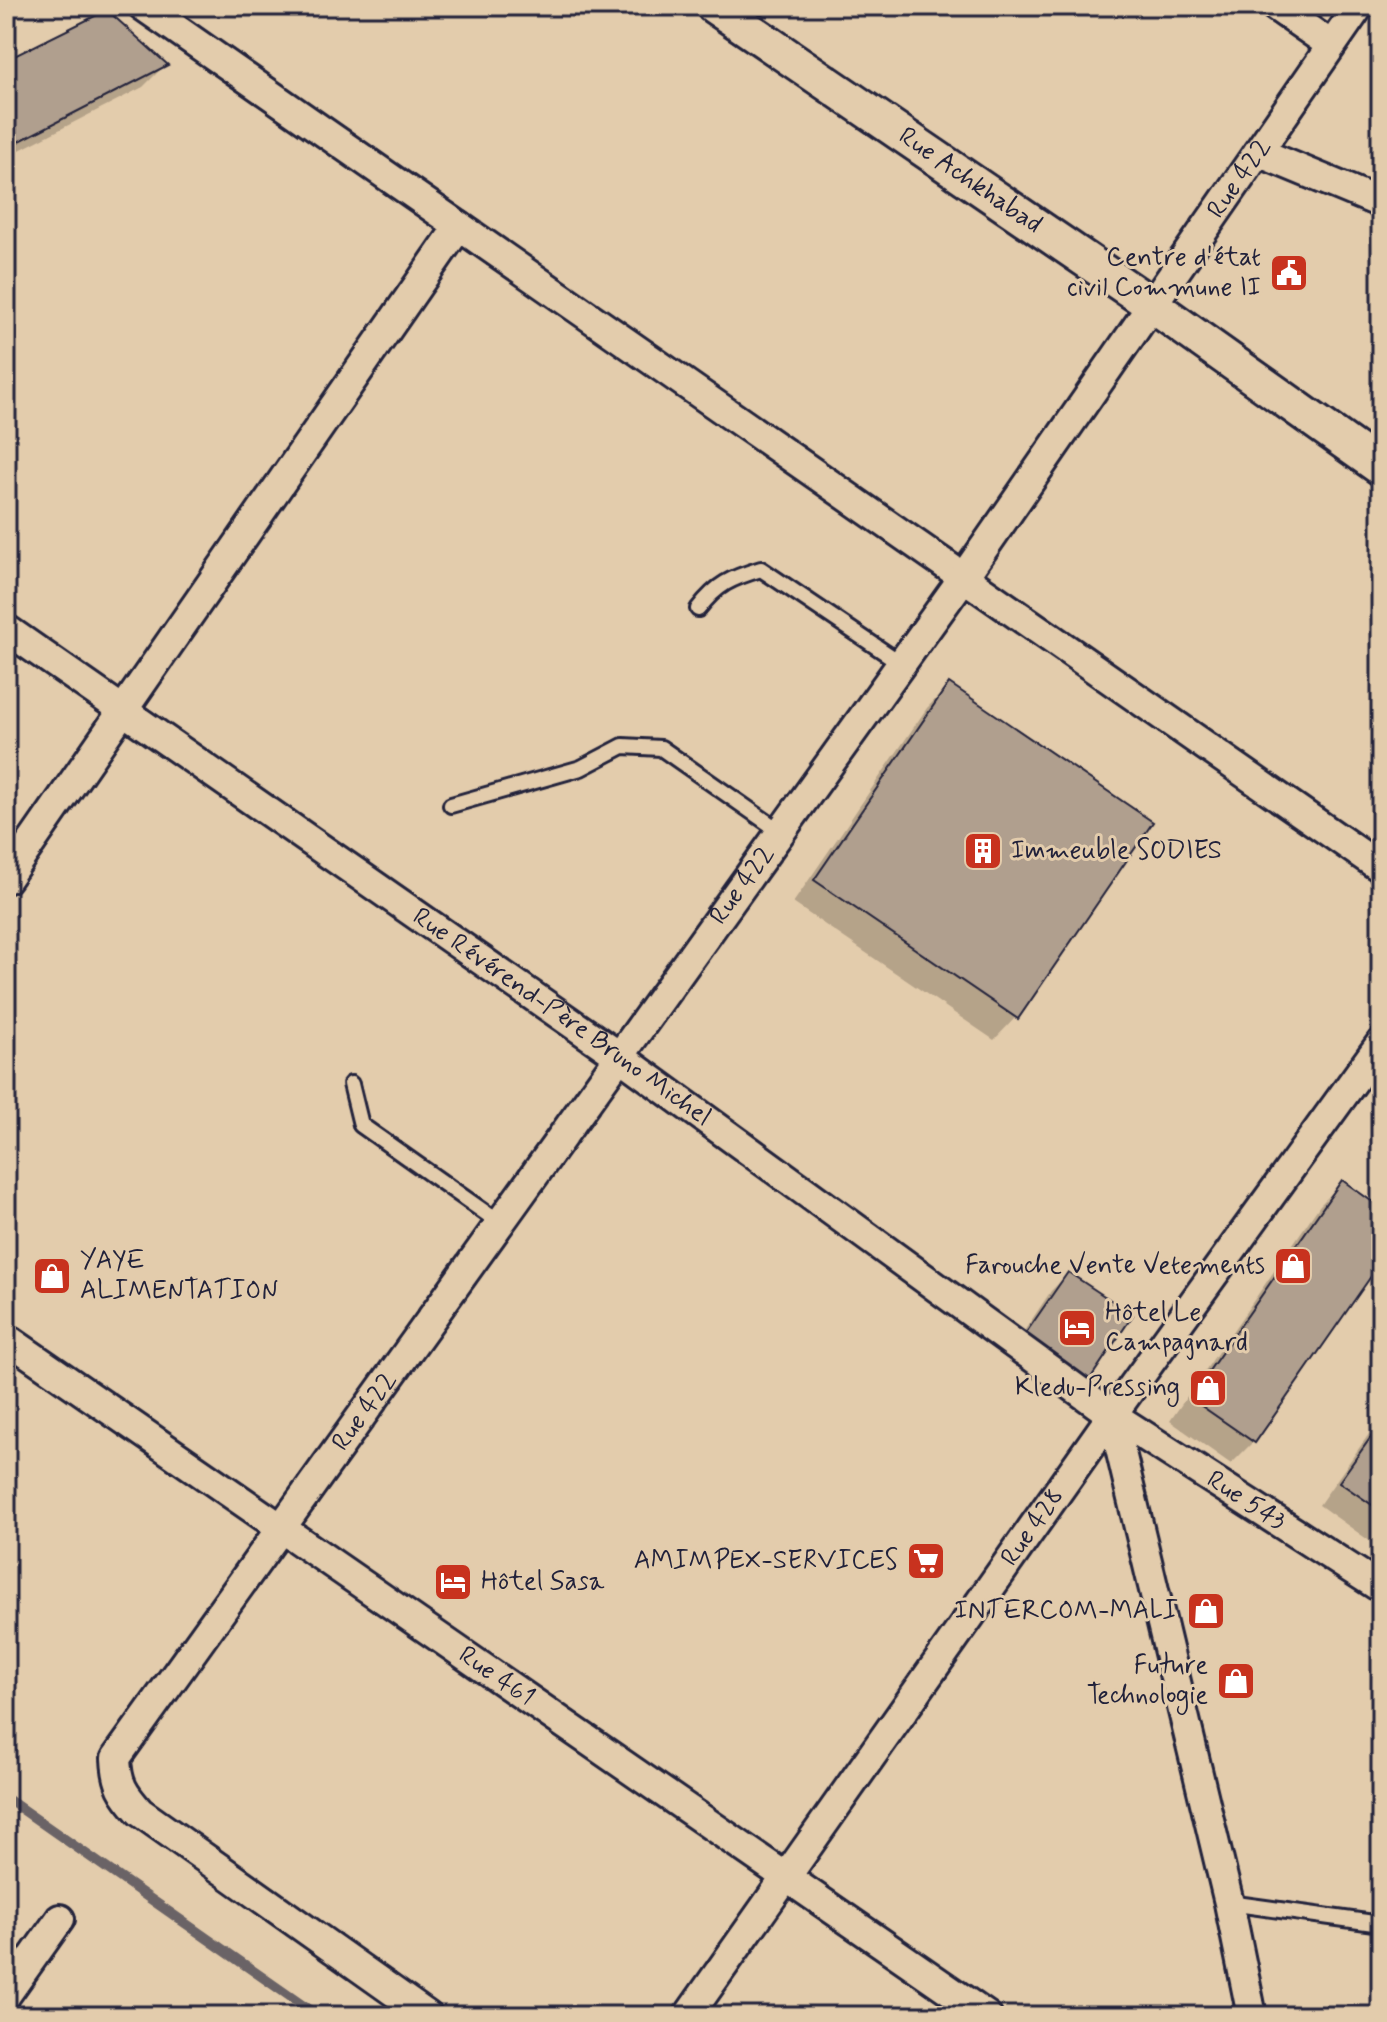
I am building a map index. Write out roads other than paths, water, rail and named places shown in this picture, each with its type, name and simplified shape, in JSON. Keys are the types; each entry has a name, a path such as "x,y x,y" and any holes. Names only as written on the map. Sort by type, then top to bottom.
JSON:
{"street":[{"path":"143,6 1381,868"},
{"name":"Rue Achkhabad","path":"714,6 1152,305 1381,468"},
{"path":"1275,6 1331,45"},
{"name":"Rue 422","path":"428,2016 140,1812 125,1796 116,1778 116,1758 902,664 1359,6"},
{"path":"1258,152 1381,203"},
{"path":"6,879 459,226"},
{"name":"Rue Révérend-Père Bruno Michel","path":"6,629 619,1056 1112,1415"},
{"name":"Rue 428","path":"688,2016 1112,1415 1381,1043"},
{"name":"Rue 461","path":"6,1338 987,2016"},
{"path":"1112,1415 1229,1903 1252,2016"},
{"name":"Rue 543","path":"1112,1415 1381,1588"},
{"path":"6,1995 60,1919"}],"lane":[{"path":"698,609 711,592 734,577 761,569 902,664"},
{"path":"451,805 581,768 623,746 661,748 781,832"},
{"path":"351,1084 361,1125 500,1223"},
{"path":"1229,1903 1381,1924"}],"waterway":[{"path":"6,1798 318,2016"}],"place":[{"name":"Centre d'état civil Commune II","path":"1289,273"},
{"name":"Immeuble SODIES","path":"983,851"},
{"name":"Farouche Vente Vetements","path":"1293,1266"},
{"name":"YAYE ALIMENTATION","path":"52,1276"},
{"name":"Hôtel Le Campagnard","path":"1077,1328"},
{"name":"Kledu-Pressing","path":"1208,1388"},
{"name":"AMIMPEX-SERVICES","path":"926,1561"},
{"name":"Hôtel Sasa","path":"453,1582"},
{"name":"INTERCOM-MALI","path":"1206,1611"},
{"name":"Future Technologie","path":"1236,1681"}]}
